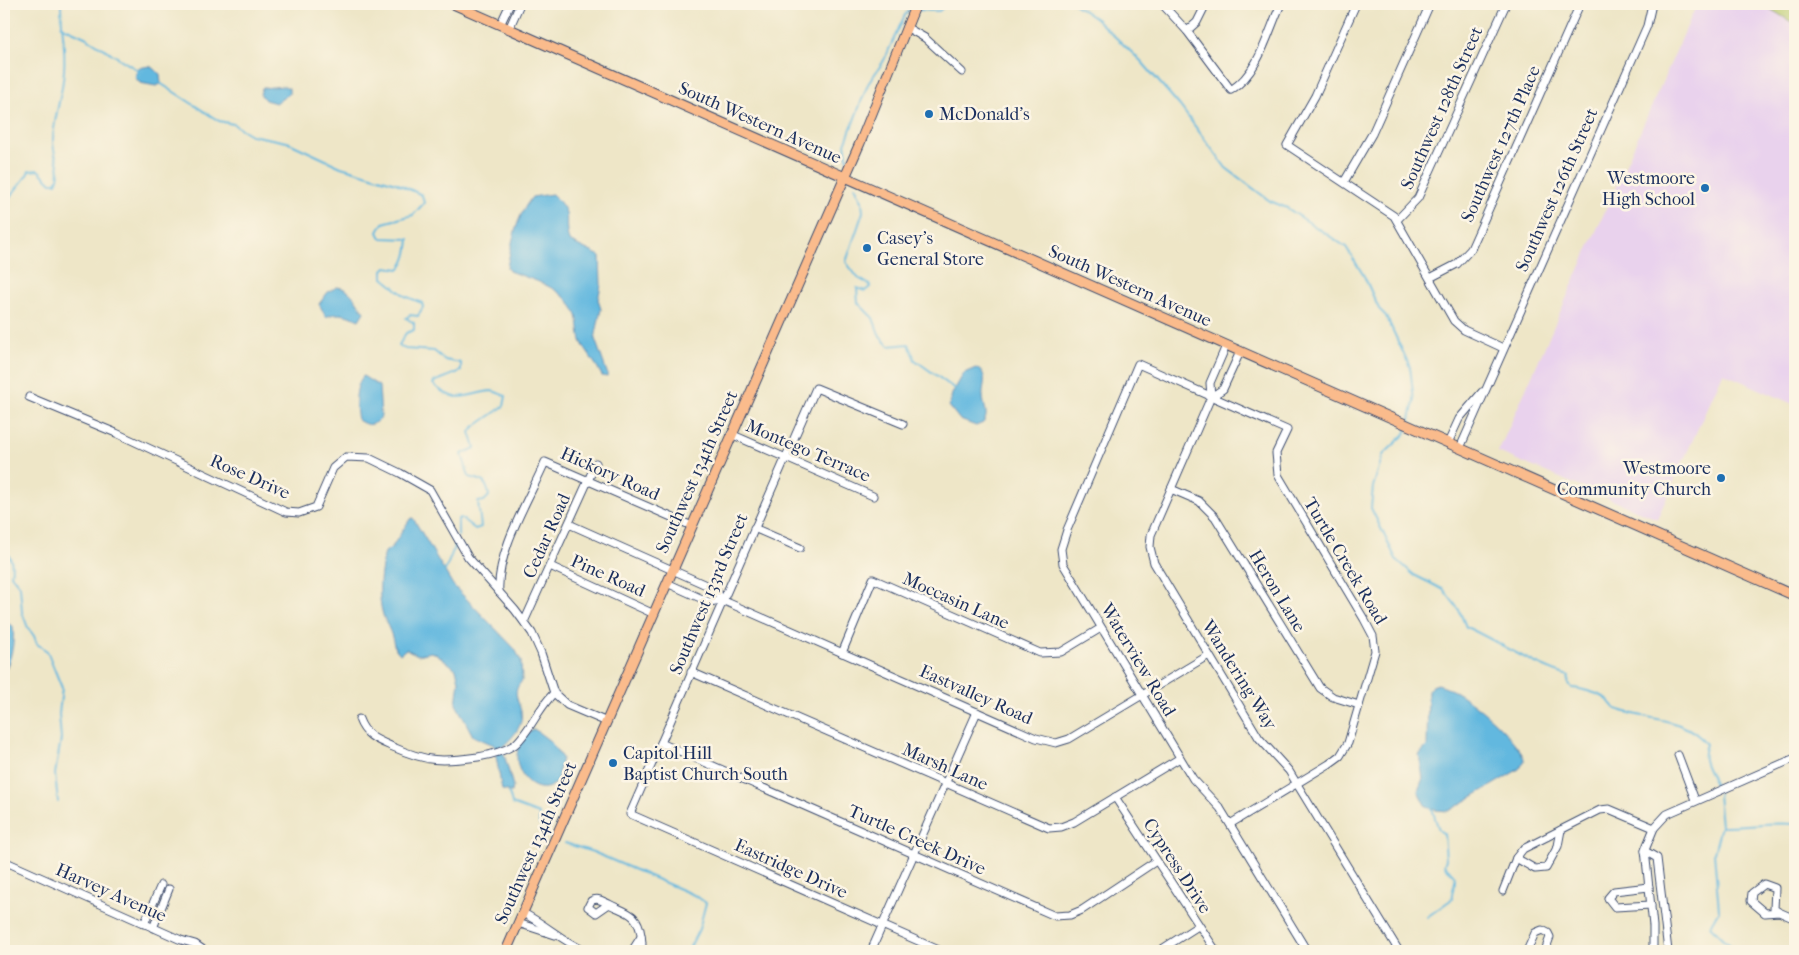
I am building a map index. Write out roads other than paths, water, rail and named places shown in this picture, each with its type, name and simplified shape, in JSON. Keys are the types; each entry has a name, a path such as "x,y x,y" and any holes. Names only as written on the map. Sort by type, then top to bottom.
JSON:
{"main road":[{"name":"South Western Avenue","path":"453,4 844,179 1795,596"},
{"name":"Southwest 134th Street","path":"506,951 844,179 916,4"}],"street":[{"path":"505,27 510,4"},
{"path":"505,27 520,4"},
{"path":"1162,4 1187,32 1231,90 1244,82 1251,71 1281,4"},
{"path":"1187,32 1197,22 1206,4"},
{"path":"1356,4 1315,96 1286,145 1385,208 1397,220 1457,325 1503,348"},
{"path":"1344,182 1372,134 1430,4"},
{"name":"Southwest 128th Street","path":"1397,220 1418,198 1506,4"},
{"name":"Southwest 127th Place","path":"1430,278 1457,264 1471,249 1580,4"},
{"name":"Southwest 126th Street","path":"1460,448 1647,26 1652,4"},
{"path":"906,27 925,38 962,72"},
{"name":"Wandering Way","path":"1226,346 1210,383 1211,397 1151,536 1150,553 1156,568 1259,738 1285,765 1399,951"},
{"name":"Wandering Way","path":"1211,397 1223,389 1240,352"},
{"name":"Waterview Road","path":"1211,397 1138,364 1067,530 1061,548 1063,564 1193,779 1216,803 1230,824 1307,951"},
{"name":"Southwest 133rd Street","path":"630,814 816,388 903,424"},
{"name":"Southwest 126th Street","path":"1448,443 1459,419 1485,388"},
{"name":"Rose Drive","path":"29,397 116,433 286,512 299,513 316,507 332,468 340,460 351,456 368,458 400,472 430,490 468,557 499,592"},
{"name":"Turtle Creek Road","path":"1211,397 1287,430 1276,453 1278,476 1373,636 1375,651 1348,743 1343,752 1336,759 1230,824"},
{"name":"Montego Terrace","path":"731,434 873,496"},
{"name":"Hickory Road","path":"499,592 498,574 501,561 545,462 692,526"},
{"name":"Cedar Road","path":"524,622 596,463"},
{"name":"Heron Lane","path":"1171,489 1199,501 1215,517 1320,688 1328,694 1359,705"},
{"name":"Eastvalley Road","path":"569,524 715,589 722,600"},
{"path":"754,528 800,548"},
{"name":"Pine Road","path":"550,566 654,614"},
{"name":"Moccasin Lane","path":"842,653 873,579 1040,653 1061,652 1101,628"},
{"name":"Eastvalley Road","path":"666,583 709,602 722,600 1036,738 1056,743 1069,739 1209,654"},
{"path":"499,592 524,622 541,652 554,693 567,705 607,722"},
{"name":"Marsh Lane","path":"691,672 1049,828 1068,825 1180,758"},
{"path":"359,719 364,731 371,737 413,756 448,762 495,753 504,750 518,741 546,700 554,693"},
{"path":"871,951 977,712"},
{"name":"Turtle Creek Drive","path":"661,743 1040,910 1060,916 1070,915 1082,910 1156,861"},
{"path":"1678,755 1695,800"},
{"path":"1653,951 1651,905 1645,851 1654,828 1667,814 1695,800 1795,758"},
{"name":"Cypress Drive","path":"1115,797 1216,951"},
{"path":"1503,891 1516,858 1523,849 1604,809 1654,828"},
{"name":"Eastridge Drive","path":"630,814 941,951"},
{"path":"1516,858 1535,869 1546,868 1558,846 1561,830"},
{"path":"1645,851 1657,858 1668,951"},
{"name":"Harvey Avenue","path":"4,862 153,928 195,944 205,951"},
{"path":"1779,912 1765,913 1751,901 1752,893 1764,884 1775,888 1774,908 1795,919"},
{"path":"144,924 161,885"},
{"path":"1649,887 1614,891 1608,898 1615,907 1651,905"},
{"path":"153,928 169,889"},
{"path":"155,898 164,902"},
{"path":"609,904 636,918 639,924 641,951"},
{"path":"523,913 546,925 556,935"},
{"path":"518,923 556,935 585,951"},
{"path":"1159,951 1198,926"},
{"path":"1527,951 1535,933 1542,930 1548,933 1550,937 1545,951"},
{"path":"632,951 641,938"}],"water":[{"path":"150,66 160,74 161,84 156,86 140,83 135,77 138,68"},
{"path":"284,86 289,88 289,94 276,103 265,100 260,94 262,88"},
{"path":"552,194 566,212 569,241 600,256 601,285 598,300 601,309 595,339 608,375 607,377 602,376 582,343 576,313 571,304 556,291 538,281 509,271 507,267 515,230 522,213 532,197"},
{"path":"337,287 350,292 364,312 359,320 339,314 326,317 319,304 328,292"},
{"path":"976,368 984,377 983,396 986,416 983,423 976,426 960,420 949,406 952,394 964,373"},
{"path":"363,376 379,386 381,417 373,424 358,420 357,391"},
{"path":"413,518 453,585 515,649 521,661 522,681 517,688 516,695 522,716 514,735 502,747 513,786 512,792 502,790 494,745 473,736 456,704 459,681 456,669 437,654 431,652 418,655 406,649 400,654 395,648 384,618 380,592 385,552 392,547 410,519"},
{"path":"4,622 13,626 13,639 12,651 4,673"},
{"path":"1438,684 1456,692 1485,713 1505,732 1525,760 1519,769 1449,811 1435,810 1425,805 1418,791 1423,778 1419,755 1427,746 1428,691 1432,686"},
{"path":"534,729 550,741 562,758 556,783 546,788 536,787 528,782 521,773 517,762 518,750 523,739"}],"waterway":[{"path":"4,199 10,198 29,171 38,170 51,183 56,183 58,177 59,172 53,139 64,70 61,4"},
{"path":"918,10 939,11 947,4"},
{"path":"1074,4 1096,19 1141,61 1180,106 1226,168 1270,201 1287,208 1346,247 1364,276 1379,309 1386,316 1410,367 1414,401 1409,424"},
{"path":"848,162 845,144 868,84 883,62 909,10"},
{"path":"61,26 87,38 139,71"},
{"path":"160,83 219,121 233,124 251,135 287,142 341,167 396,183 422,195 424,203 413,215 383,223 378,232 381,238 409,239 407,255 402,266 399,269 386,267 383,270 383,278 405,296 422,303 423,307 418,316 410,315 406,318 414,323 414,330 406,333 399,345 405,349 434,351 445,360 461,363 461,371 433,384 448,395 461,397 491,391 506,396 504,406 474,427 470,432 475,448 462,454 469,477 483,482 489,496 484,501 478,502 481,527 475,529 461,518 458,519 458,536"},
{"path":"855,186 862,201 863,212 846,262 858,278 870,285 865,291 857,288 858,303 873,318 880,337 889,346 909,344 915,360 955,389"},
{"path":"1407,428 1405,434 1383,455 1373,487 1371,508 1396,559 1414,575 1444,590 1459,610 1466,627 1542,666 1569,676 1568,682 1572,688 1602,696 1616,709 1677,724 1698,735 1706,744 1704,751 1705,762 1717,790"},
{"path":"445,571 456,543"},
{"path":"4,550 9,555 11,561 11,575 20,586 22,612 28,628 37,644 47,651 62,688 59,714 61,739 55,774 58,802"},
{"path":"509,793 512,804 539,814 539,824 548,834"},
{"path":"1718,794 1721,826 1714,853 1719,910 1710,926 1738,951"},
{"path":"1427,917 1452,899 1455,882 1455,876 1444,865 1446,859 1444,834 1439,830 1432,809"},
{"path":"1721,826 1776,823 1795,824"},
{"path":"565,843 593,852 696,896 706,903 699,929 688,951"}],"place":[{"name":"McDonald's","path":"929,114"},
{"name":"Westmoore High School","path":"1705,188"},
{"name":"Casey's General Store","path":"867,248"},
{"name":"Westmoore Community Church","path":"1721,478"},
{"name":"Capitol Hill Baptist Church South","path":"613,763"}]}
